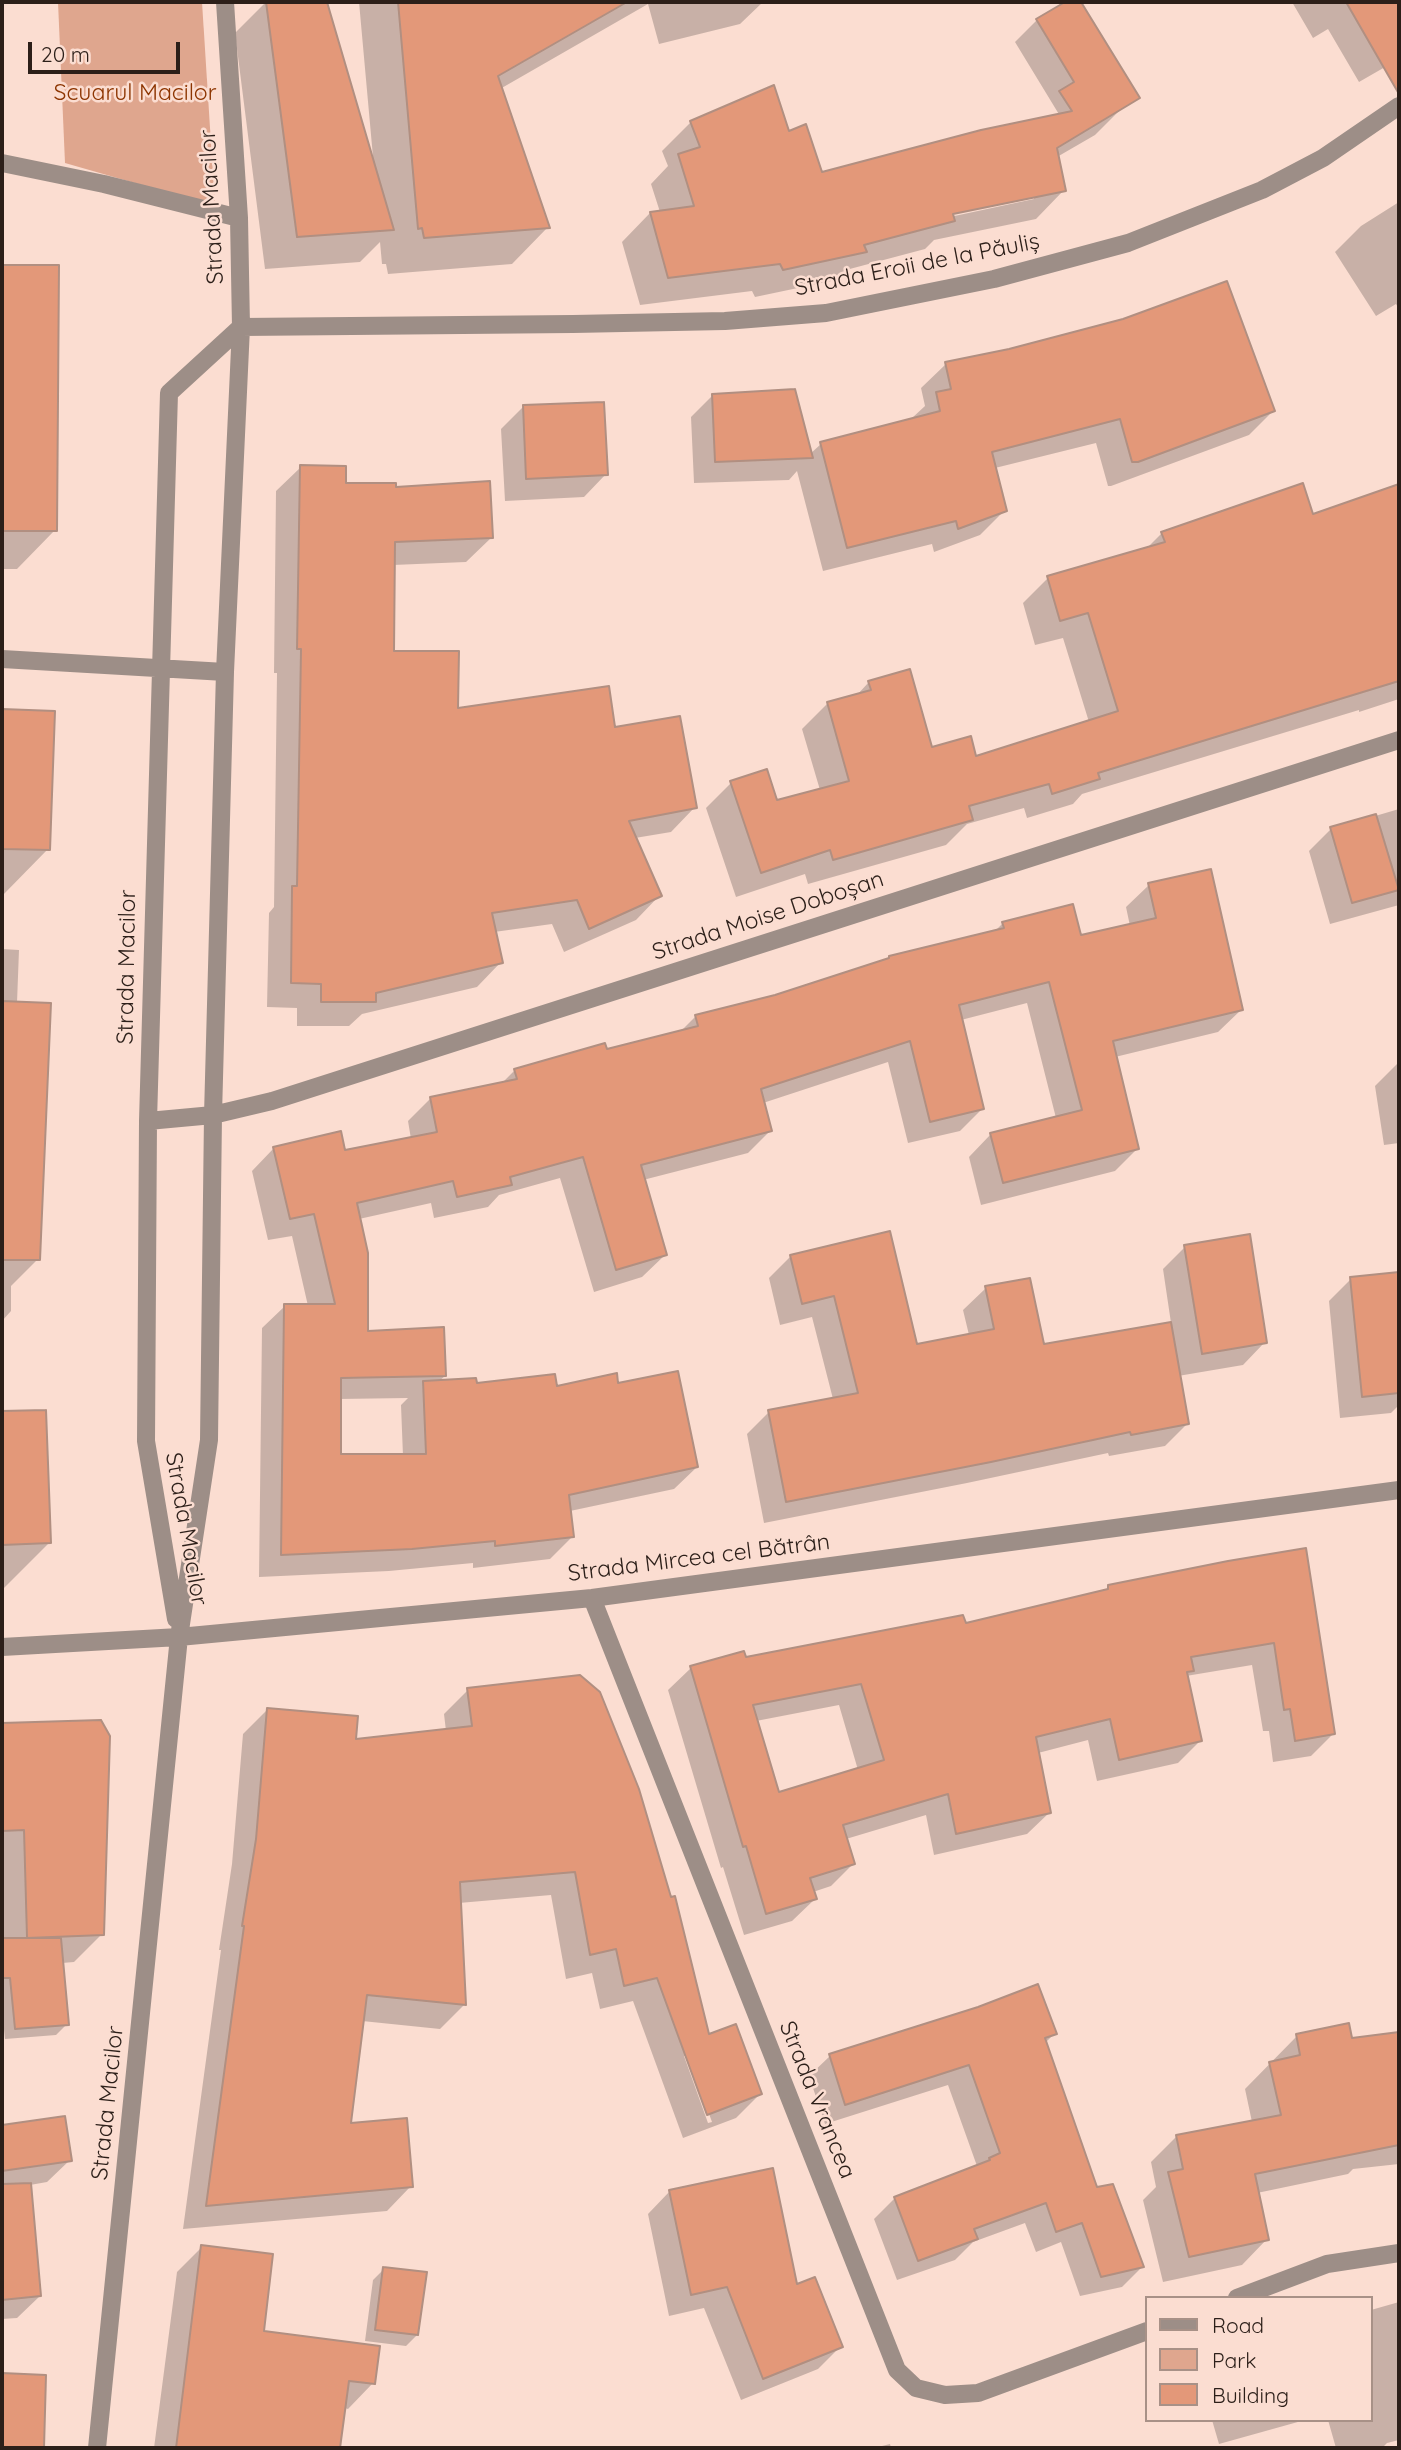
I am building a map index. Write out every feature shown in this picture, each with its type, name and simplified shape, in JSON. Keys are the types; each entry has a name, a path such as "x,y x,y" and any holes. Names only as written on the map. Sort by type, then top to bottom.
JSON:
{"street":[{"name":"Strada Macilor","path":"97,2448 179,1637 209,1440 213,1115 225,672 241,327 239,218 225,2"},
{"name":"Strada Eroii de la Păuliș","path":"241,327 725,321 826,313 994,279 1128,243 1262,191 1323,158 1399,106"},
{"path":"2,163 104,184 239,218"},
{"name":"Strada Macilor","path":"179,1637 146,1441 148,1121 169,393 241,327"},
{"path":"2,659 225,672"},
{"name":"Strada Moise Doboșan","path":"148,1121 213,1115 272,1101 1399,740"},
{"name":"Strada Mircea cel Bătrân","path":"2,1647 179,1637 592,1598 1399,1490"},
{"name":"Strada Vrancea","path":"592,1598 897,2370 916,2388 945,2395 978,2393 1146,2331"},
{"path":"1242,2296 1327,2264 1399,2253"}],"green space":[{"name":"Scuarul Macilor","path":"58,2 202,2 215,206 65,163"}],"building":[{"path":"266,2 327,2 394,230 297,237"},
{"path":"398,2 627,2 498,76 550,228 424,238 422,228 418,229"},
{"path":"1065,2 1081,2 1140,98 1057,148 1066,191 953,214 955,221 864,245 867,252 783,270 780,264 668,278 650,212 694,206 678,154 700,147 690,121 774,85 789,131 806,124 822,172 981,130 1072,111 1059,91 1074,82 1036,19"},
{"path":"1346,2 1399,2 1399,94"},
{"path":"2,265 59,265 57,531 2,531"},
{"path":"1227,281 1275,411 1138,462 1132,462 1120,419 992,452 1007,511 958,529 956,521 847,548 820,442 940,411 936,392 951,389 945,362 1009,349 1123,319"},
{"path":"795,389 813,458 715,462 712,394"},
{"path":"604,402 608,475 526,479 523,405"},
{"path":"300,465 346,466 346,483 396,483 396,487 490,481 493,538 395,542 394,651 459,651 458,708 609,686 615,727 680,716 697,808 629,821 662,896 589,929 577,900 492,913 503,963 376,993 376,1002 321,1002 321,984 291,983 292,886 297,886 301,649 297,649"},
{"path":"1303,483 1313,514 1399,484 1399,681 1098,773 1100,779 1052,794 1049,784 969,806 973,820 833,860 830,850 761,873 730,781 767,769 777,800 849,781 827,702 871,690 868,681 910,669 932,747 971,736 976,756 1118,711 1088,613 1060,621 1047,576 1165,542 1161,532"},
{"path":"2,709 55,711 50,850 2,849"},
{"path":"1376,814 1399,890 1352,903 1330,827"},
{"path":"1211,869 1243,1010 1113,1041 1139,1149 1003,1183 990,1133 1082,1110 1049,982 959,1005 984,1109 930,1122 910,1041 761,1089 772,1131 641,1165 667,1255 616,1270 583,1157 510,1177 512,1185 457,1197 453,1181 357,1203 368,1253 368,1331 444,1327 446,1376 341,1378 341,1454 426,1454 423,1381 476,1378 477,1383 555,1374 557,1386 617,1373 618,1383 678,1371 698,1467 569,1495 574,1537 495,1546 495,1541 412,1549 281,1555 284,1304 335,1304 314,1214 290,1219 273,1147 341,1131 345,1150 437,1132 430,1097 517,1079 514,1069 605,1043 607,1049 698,1026 695,1015 775,995 889,956 1004,928 1002,922 1073,904 1081,935 1156,918 1148,883"},
{"path":"2,1001 51,1003 40,1260 2,1260"},
{"path":"890,1231 917,1344 994,1329 985,1286 1030,1278 1044,1344 1171,1322 1189,1424 1131,1435 1130,1432 786,1502 768,1410 858,1393 834,1296 802,1304 790,1255"},
{"path":"1250,1234 1267,1343 1202,1354 1184,1245"},
{"path":"1399,1272 1399,1393 1362,1397 1350,1277"},
{"path":"46,1410 51,1543 2,1545 2,1411"},
{"path":"1306,1548 1335,1734 1295,1741 1290,1709 1284,1710 1274,1643 1191,1657 1194,1671 1187,1672 1202,1741 1119,1760 1110,1719 1036,1737 1051,1813 956,1834 948,1794 843,1825 855,1864 810,1878 817,1899 766,1914 746,1846 743,1847 690,1666 744,1651 746,1657 963,1615 966,1623 1108,1589 1108,1585","holes":["861,1684 884,1760 779,1792 753,1705"]},
{"path":"580,1675 600,1692 639,1789 671,1897 675,1896 709,2034 736,2024 762,2094 707,2115 657,1978 624,1986 616,1949 590,1955 575,1872 460,1882 466,2005 367,1995 351,2123 407,2118 413,2187 206,2206 242,1926 256,1839 267,1708 358,1716 356,1739 472,1726 467,1688"},
{"path":"101,1720 110,1736 104,1935 27,1938 24,1830 2,1831 2,1723"},
{"path":"2,1938 61,1938 69,2025 15,2029 10,1978 2,1978"},
{"path":"1038,1984 1057,2034 1045,2038 1097,2187 1113,2184 1144,2267 1101,2277 1082,2223 1056,2232 1046,2203 974,2229 978,2239 918,2261 894,2197 990,2160 989,2158 1000,2153 969,2065 845,2105 829,2054 978,2007"},
{"path":"1349,2023 1352,2038 1399,2032 1399,2145 1255,2174 1269,2240 1189,2257 1168,2172 1183,2169 1176,2135 1281,2115 1269,2062 1300,2055 1296,2034"},
{"path":"65,2116 72,2161 2,2171 2,2125"},
{"path":"773,2168 797,2284 815,2277 843,2347 763,2379 727,2287 691,2295 669,2190"},
{"path":"31,2183 41,2296 2,2300 2,2184"},
{"path":"201,2245 273,2254 264,2331 380,2346 375,2384 349,2381 340,2448 176,2448"},
{"path":"383,2267 427,2272 418,2335 375,2330"},
{"path":"2,2373 46,2375 44,2448 2,2448"}]}
